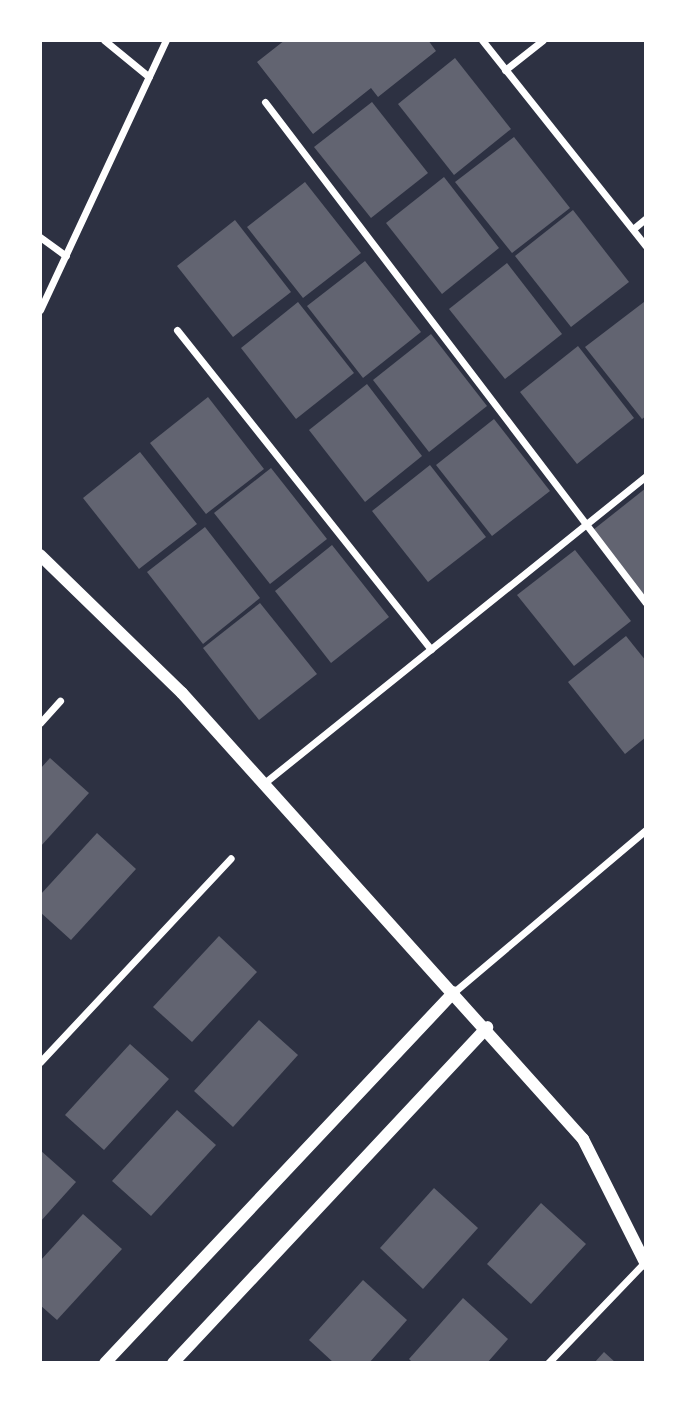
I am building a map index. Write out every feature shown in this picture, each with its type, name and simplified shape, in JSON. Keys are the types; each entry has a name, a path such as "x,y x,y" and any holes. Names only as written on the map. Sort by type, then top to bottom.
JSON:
{"street":[{"path":"104,40 149,77"},
{"path":"40,310 166,40"},
{"path":"482,40 646,246"},
{"path":"505,70 543,40"},
{"path":"265,102 646,603"},
{"path":"633,229 646,218"},
{"path":"40,237 66,256"},
{"path":"177,330 431,649"},
{"path":"262,785 584,523 646,476"},
{"path":"40,555 182,693 262,785 487,1027 583,1139 645,1263 548,1363"},
{"path":"40,723 60,701"},
{"path":"105,1363 454,992 646,830"},
{"path":"40,1062 231,858"},
{"path":"173,1363 487,1027"}],"building":[{"path":"285,40 428,40 436,51 378,97 371,88 313,134 257,62"},
{"path":"455,58 511,129 454,175 398,104"},
{"path":"372,102 428,173 371,218 314,147"},
{"path":"514,137 570,208 512,253 455,182"},
{"path":"444,177 499,248 442,294 386,223"},
{"path":"305,182 361,253 303,298 247,227"},
{"path":"573,210 629,282 571,327 515,256"},
{"path":"235,220 291,292 233,337 177,266"},
{"path":"365,261 421,332 363,378 307,306"},
{"path":"507,263 562,334 505,379 449,309"},
{"path":"298,302 354,373 296,419 241,348"},
{"path":"644,302 646,416 642,419 585,347"},
{"path":"431,334 487,406 429,452 373,380"},
{"path":"578,346 634,418 577,464 520,392"},
{"path":"367,384 422,456 365,502 309,430"},
{"path":"208,397 264,469 206,514 150,443"},
{"path":"494,419 550,491 492,536 436,465"},
{"path":"140,452 197,524 139,569 83,498"},
{"path":"430,465 486,537 428,582 372,511"},
{"path":"271,468 327,539 270,584 214,513"},
{"path":"646,488 646,598 593,530"},
{"path":"205,527 260,598 203,644 147,572"},
{"path":"332,545 389,617 331,663 275,591"},
{"path":"575,550 631,621 574,666 517,595"},
{"path":"260,603 317,674 259,720 203,648"},
{"path":"626,636 646,661 646,737 625,754 568,682"},
{"path":"50,758 89,793 40,847 40,769"},
{"path":"97,833 136,869 71,940 40,912 40,895"},
{"path":"219,936 257,972 192,1042 153,1007"},
{"path":"259,1020 298,1055 233,1127 194,1091"},
{"path":"130,1044 169,1079 104,1150 65,1115"},
{"path":"177,1110 216,1145 151,1216 112,1181"},
{"path":"40,1150 76,1182 40,1222"},
{"path":"434,1188 478,1228 423,1289 380,1248"},
{"path":"541,1203 586,1244 531,1304 487,1264"},
{"path":"83,1214 122,1249 57,1320 40,1305 40,1261"},
{"path":"363,1280 407,1320 369,1363 334,1363 309,1340"},
{"path":"463,1298 508,1339 487,1363 413,1363 409,1359"},
{"path":"604,1352 616,1363 594,1363"}]}
